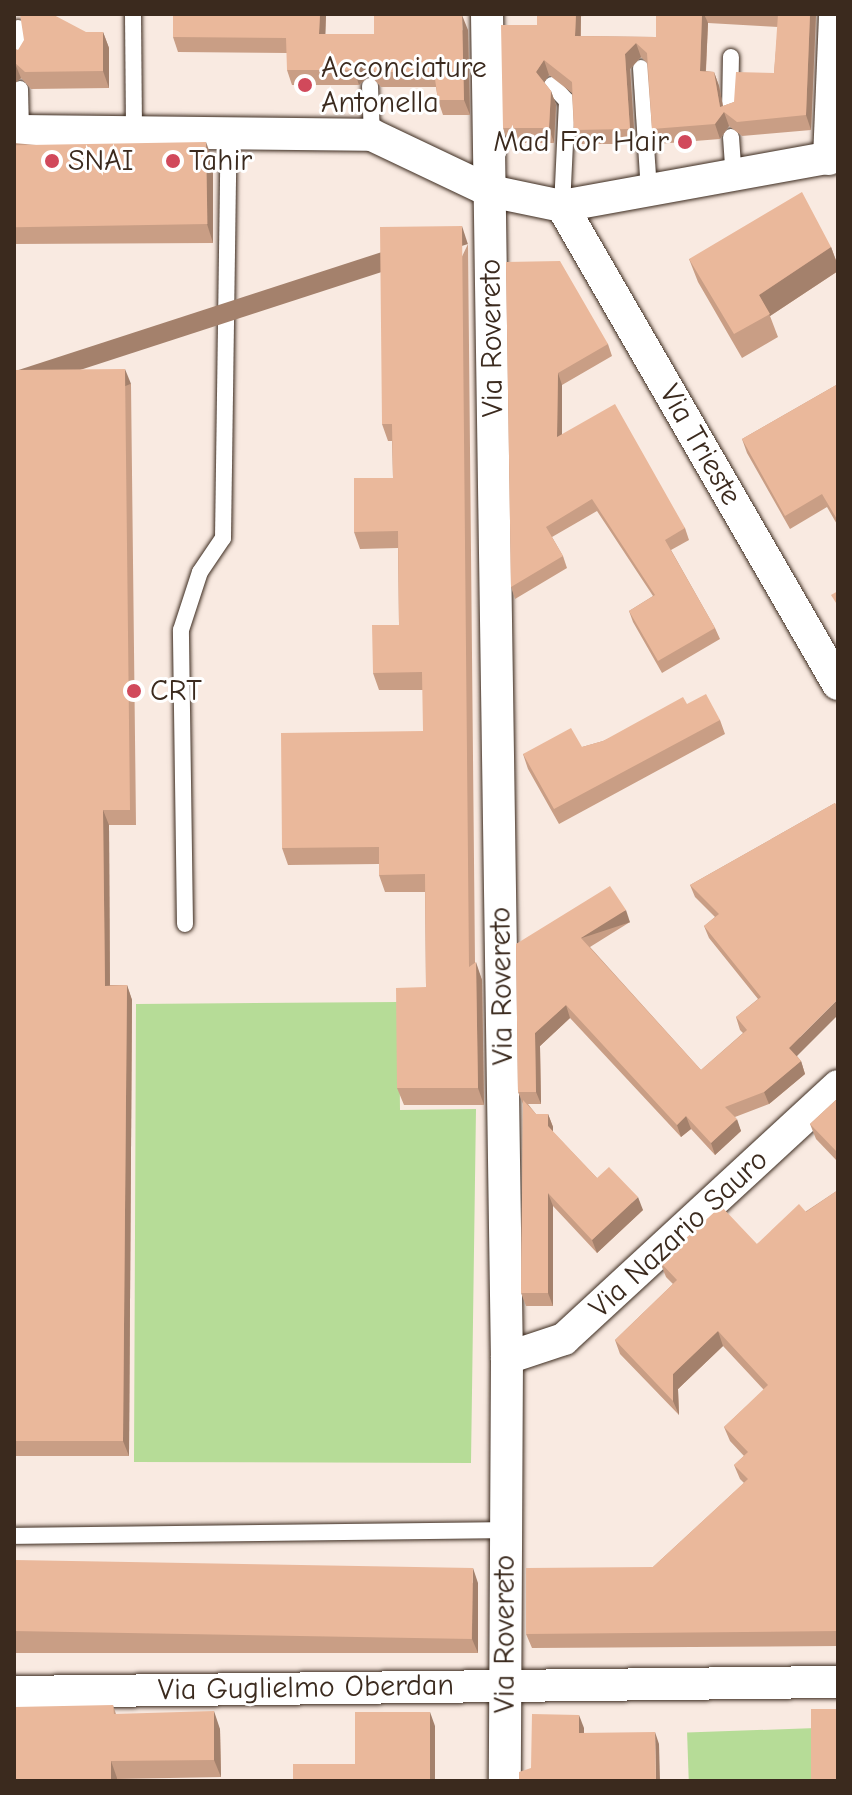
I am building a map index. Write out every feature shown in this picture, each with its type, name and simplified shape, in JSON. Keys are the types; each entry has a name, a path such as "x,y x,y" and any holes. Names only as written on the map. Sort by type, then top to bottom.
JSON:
{"street":[{"name":"Via Rovereto","path":"487,14 507,1358 505,1781"},
{"path":"18,131 372,135 490,191 562,206 834,157 835,14"},
{"name":"Via Trieste","path":"562,206 838,684"},
{"name":"Via Nazario Sauro","path":"507,1358 564,1339 838,1086"},
{"name":"Via Guglielmo Oberdan","path":"14,1692 838,1682"}],"lane":[{"path":"133,14 134,132"},
{"path":"18,28 19,57"},
{"path":"730,112 731,57"},
{"path":"641,68 649,191"},
{"path":"552,85 567,101 562,206"},
{"path":"370,86 372,135"},
{"path":"18,131 20,89"},
{"path":"185,924 181,630 200,572 223,538 229,133"},
{"path":"731,137 734,176"},
{"path":"14,1536 506,1530"}],"green space":[{"path":"399,1002 400,1110 476,1109 471,1463 134,1462 136,1004"},
{"path":"816,1728 818,1781 689,1781 687,1733"}],"building":[{"path":"20,14 52,14 86,32 103,32 103,71 25,72 14,62 14,49 18,50 24,40"},
{"path":"173,14 320,14 319,34 374,34 374,14 462,15 464,100 438,100 434,72 376,72 365,60 354,70 287,70 286,38 173,37"},
{"path":"537,14 576,14 575,36 656,37 656,14 702,14 700,71 714,72 720,107 734,102 736,72 774,73 778,14 810,14 806,115 737,122 724,112 715,124 652,129 647,53 636,43 625,54 630,129 574,130 572,82 544,60 536,72 551,91 549,128 503,128 501,25 537,25"},
{"path":"206,142 207,224 15,227 14,145"},
{"path":"802,192 831,247 759,295 770,314 734,334 689,259"},
{"path":"462,226 469,967 476,962 478,1088 397,1088 396,988 426,987 425,874 379,875 379,847 282,848 281,733 423,731 422,672 373,673 372,625 399,625 398,531 354,532 354,478 393,478 392,424 382,424 380,227"},
{"path":"560,261 608,344 558,373 557,437 615,404 685,528 665,540 715,628 658,661 629,611 655,595 592,499 546,527 563,556 511,587 506,262"},
{"path":"125,369 130,810 103,810 105,986 127,985 123,1441 14,1441 14,370"},
{"path":"838,384 838,521 822,494 785,516 742,439"},
{"path":"838,591 838,606 831,595"},
{"path":"706,694 720,720 554,809 523,754 571,728 582,747 603,741 683,697 687,704"},
{"path":"835,803 838,807 838,999 789,1048 801,1061 764,1092 725,1107 737,1119 711,1143 686,1116 677,1125 566,1005 535,1033 536,1092 518,1092 516,944 610,886 626,910 581,938 701,1070 747,1030 736,1017 761,997 704,926 719,914 690,885"},
{"path":"838,1098 838,1153 810,1124"},
{"path":"523,1100 536,1114 548,1114 548,1126 597,1178 609,1167 638,1197 592,1240 548,1193 548,1293 521,1293"},
{"path":"838,1190 838,1631 526,1634 526,1568 653,1567 748,1479 734,1465 748,1452 724,1427 768,1385 718,1331 673,1374 673,1401 615,1340 677,1280 660,1262 721,1206 757,1244 799,1204 806,1212"},
{"path":"14,1560 473,1568 472,1639 14,1631"},
{"path":"113,1705 114,1714 214,1711 214,1760 111,1761 111,1781 14,1781 14,1707"},
{"path":"811,1709 838,1709 838,1781 811,1781"},
{"path":"355,1712 430,1712 430,1781 293,1781 293,1764 355,1764"},
{"path":"532,1714 579,1715 579,1733 655,1732 656,1781 519,1781 519,1772 531,1768"}],"place":[{"name":"Acconciature Antonella","path":"305,85"},
{"name":"Mad For Hair","path":"685,142"},
{"name":"SNAI","path":"52,161"},
{"name":"Tahir","path":"173,161"},
{"name":"CRT","path":"134,691"}]}
